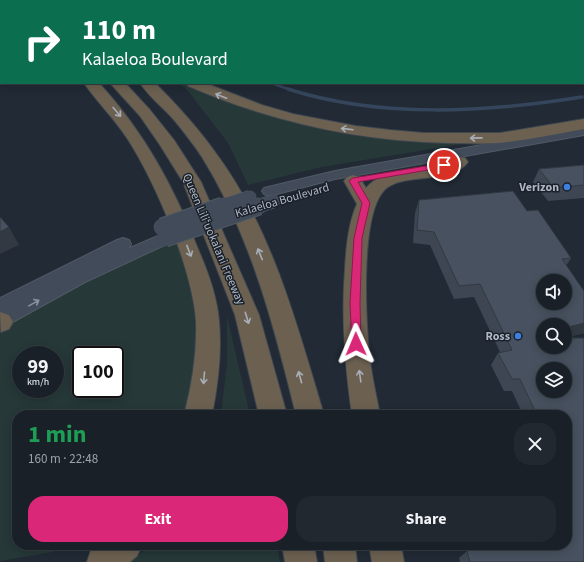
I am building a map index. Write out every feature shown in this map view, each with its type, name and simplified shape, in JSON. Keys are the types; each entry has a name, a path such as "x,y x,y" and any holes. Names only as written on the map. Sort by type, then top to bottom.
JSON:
{"highway":[{"path":"91,84 126,122 150,160 172,205 198,275 206,310 207,343 202,398 199,410"},
{"name":"Queen Liliʻuokalani Freeway","path":"118,84 145,112 168,144 192,182 247,315 271,410"},
{"path":"148,84 180,116 232,190"},
{"path":"168,84 193,111 225,164 232,190 251,231 274,289 288,330 309,410"},
{"path":"195,84 242,104 284,117 327,127 397,136 436,139 500,138 584,124"},
{"path":"365,410 356,344 355,303 358,238 366,203 372,190 392,178 450,168 459,162"},
{"path":"353,181 366,203"},
{"path":"103,562 119,550"},
{"path":"299,550 301,562"},
{"path":"340,550 341,562"},
{"path":"386,550 388,562"}],"main road":[{"name":"Kalaeloa Boulevard","path":"0,318 79,278 163,232 335,175 584,131"},
{"name":"Kalaeloa Boulevard","path":"272,196 459,162 584,142"}],"shaded area":[{"path":"180,84 194,84 277,116 480,141 322,167 248,185 228,143 188,91"},
{"path":"174,237 183,260 189,282 195,325 193,368 187,410 12,410 12,550 58,550 0,561 0,329 35,307"},
{"path":"227,316 249,410 222,410 227,363"},
{"path":"145,550 278,550 280,562 131,562"}],"building":[{"path":"584,165 584,185 554,188 539,169"},
{"name":"Ross","path":"513,191 527,211 538,210 571,258 562,259 584,291 584,323 572,326 572,318 536,318 536,354 572,354 572,338 584,338 584,562 470,562 467,551 472,550 572,550 572,410 535,410 520,379 512,379 498,353 512,350 480,284 459,286 434,232 417,230 419,200"},
{"path":"0,217 9,227 0,232"}],"waterway":[{"path":"274,84 289,89"},
{"path":"289,89 323,99 397,109 472,109 582,97"}],"place":[{"name":"Verizon","path":"567,187"},
{"name":"Ross","path":"518,336"}],"route":[{"path":"356,344 355,303 358,238 361,219 366,203 353,181 444,165"}]}
